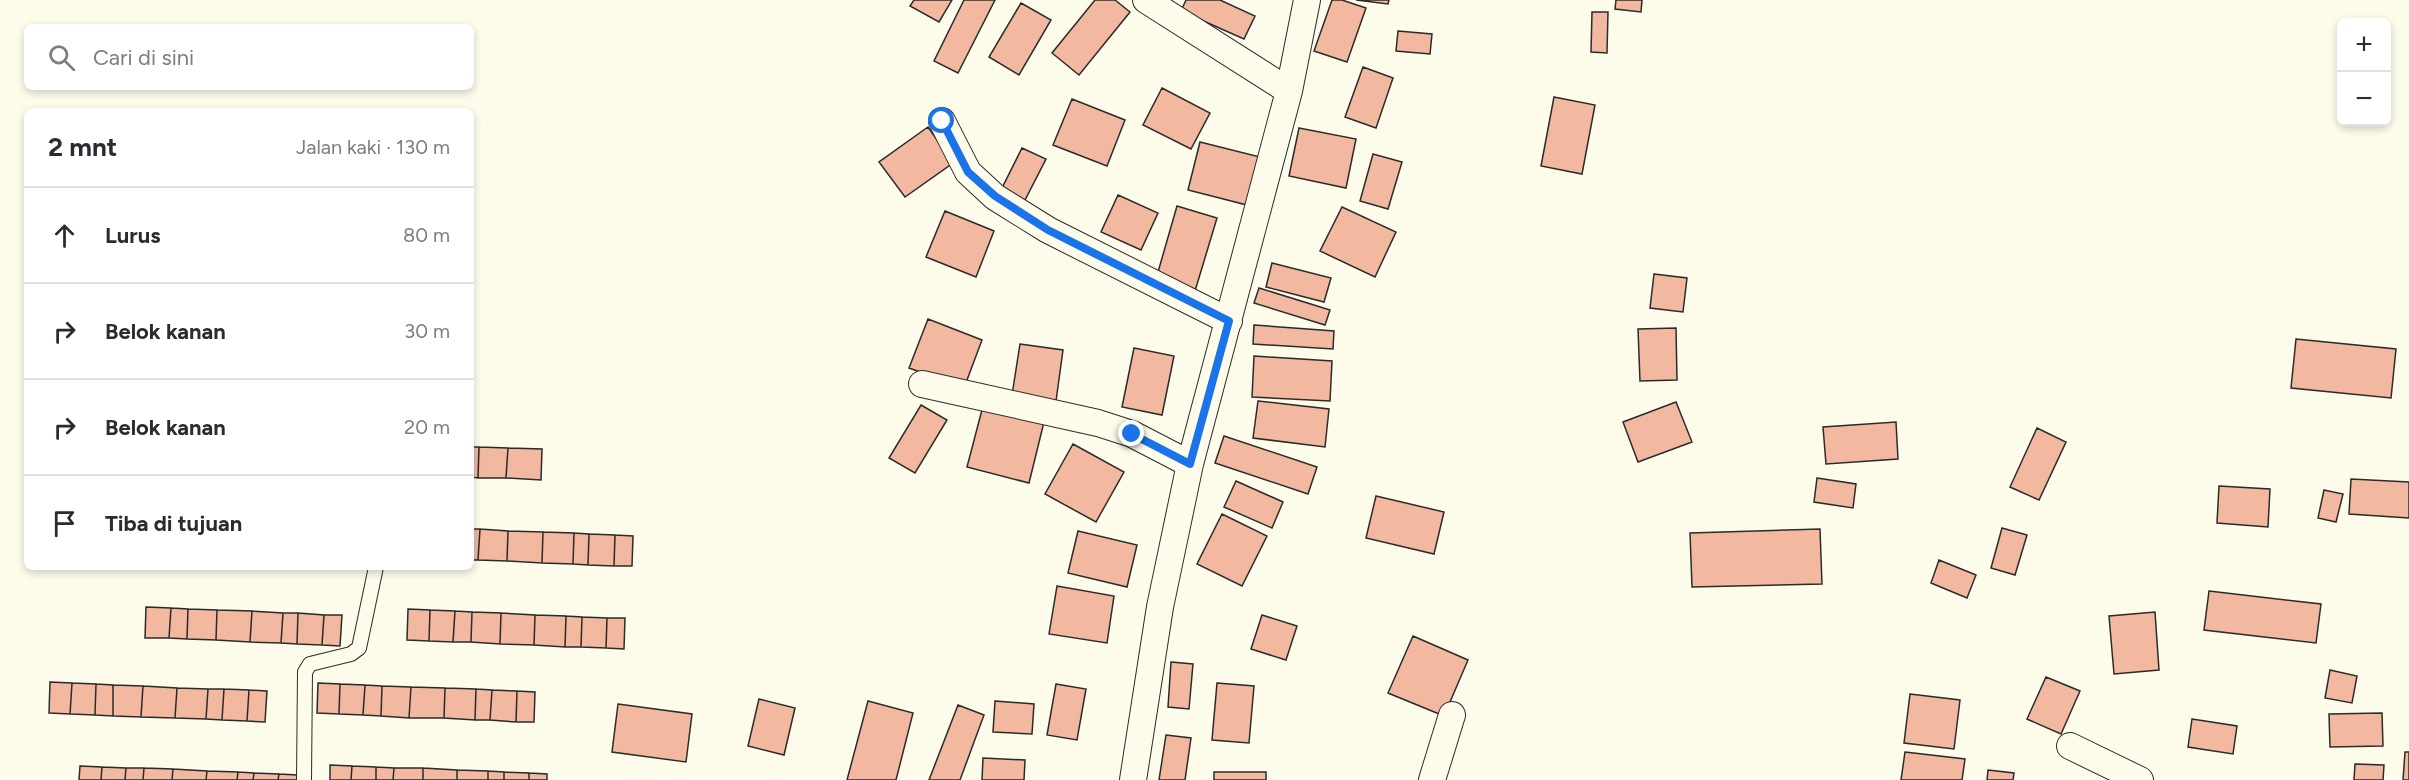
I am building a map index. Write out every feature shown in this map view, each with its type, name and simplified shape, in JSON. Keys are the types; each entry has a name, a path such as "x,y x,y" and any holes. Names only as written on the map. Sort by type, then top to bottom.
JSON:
{"street":[{"path":"1146,0 1289,91"},
{"path":"1133,780 1160,607 1190,464 1289,91 1307,0"},
{"path":"942,121 968,172 995,196 1048,230 1229,321"},
{"path":"922,384 1098,423 1132,434 1190,464"},
{"path":"1431,780 1452,715"},
{"path":"2070,746 2140,780"}],"lane":[{"path":"304,780 305,672 310,664 351,654 359,648 375,570"}],"building":[{"path":"914,0 952,0 939,22 910,6"},
{"path":"964,0 995,0 958,73 934,61"},
{"path":"1095,0 1115,0 1130,12 1079,75 1052,53"},
{"path":"1186,0 1220,0 1255,16 1244,39 1181,11"},
{"path":"1332,0 1342,0 1366,8 1347,62 1314,51"},
{"path":"1356,0 1389,0 1388,4"},
{"path":"1616,0 1642,0 1641,12 1615,9"},
{"path":"1021,3 1051,20 1019,75 989,57"},
{"path":"1592,12 1608,12 1607,53 1591,52"},
{"path":"1398,31 1432,34 1430,54 1396,51"},
{"path":"1363,67 1393,78 1376,128 1345,117"},
{"path":"1162,88 1210,113 1191,149 1143,125"},
{"path":"1554,97 1595,105 1582,174 1541,166"},
{"path":"1072,99 1125,120 1107,166 1053,145"},
{"path":"928,127 953,163 905,197 879,162"},
{"path":"1299,128 1356,139 1346,188 1289,176"},
{"path":"1200,142 1260,157 1247,205 1188,190"},
{"path":"1022,148 1046,159 1023,204 1000,192"},
{"path":"1373,154 1402,162 1388,209 1360,201"},
{"path":"1118,195 1158,213 1141,250 1101,232"},
{"path":"1177,206 1217,218 1195,291 1156,279"},
{"path":"1342,207 1396,232 1375,277 1320,251"},
{"path":"945,211 994,231 976,277 926,257"},
{"path":"1272,263 1331,278 1324,302 1266,287"},
{"path":"1654,274 1687,278 1683,312 1650,308"},
{"path":"1259,288 1330,310 1325,325 1254,303"},
{"path":"928,319 982,340 964,388 909,368"},
{"path":"1254,325 1334,331 1333,349 1253,344"},
{"path":"1676,328 1677,380 1640,381 1638,329"},
{"path":"2296,339 2396,349 2391,398 2291,388"},
{"path":"1020,344 1063,350 1056,401 1012,395"},
{"path":"1134,348 1174,356 1162,415 1122,407"},
{"path":"1254,356 1332,361 1330,401 1252,397"},
{"path":"1258,401 1329,409 1325,447 1253,438"},
{"path":"1676,402 1692,442 1638,462 1623,422"},
{"path":"921,405 947,420 915,473 889,458"},
{"path":"983,406 1044,422 1029,483 967,467"},
{"path":"1896,422 1898,459 1826,464 1823,427"},
{"path":"2037,428 2066,442 2039,500 2010,487"},
{"path":"1224,436 1317,467 1308,494 1215,463"},
{"path":"1073,444 1124,472 1096,522 1045,494"},
{"path":"474,447 479,447 478,478 474,477"},
{"path":"479,447 508,448 506,478 478,478"},
{"path":"508,448 542,449 541,480 506,478"},
{"path":"1817,478 1856,484 1853,508 1814,502"},
{"path":"2351,479 2409,482 2409,518 2349,514"},
{"path":"1236,481 1283,502 1272,528 1224,507"},
{"path":"2219,486 2270,489 2268,527 2217,523"},
{"path":"2324,490 2343,494 2336,522 2318,518"},
{"path":"1376,496 1444,512 1434,554 1366,538"},
{"path":"1222,514 1267,536 1242,586 1197,564"},
{"path":"2002,528 2027,535 2015,575 1991,568"},
{"path":"474,529 480,529 478,560 474,560"},
{"path":"480,529 508,531 507,561 478,560"},
{"path":"1820,529 1822,584 1692,587 1690,533"},
{"path":"508,531 543,532 542,563 507,561"},
{"path":"1078,531 1137,545 1127,587 1068,573"},
{"path":"543,532 574,533 573,564 542,563"},
{"path":"574,533 589,534 588,565 573,564"},
{"path":"589,534 615,535 614,566 588,565"},
{"path":"615,535 633,536 632,566 614,566"},
{"path":"1939,560 1976,575 1967,598 1931,583"},
{"path":"1057,586 1114,596 1107,643 1049,634"},
{"path":"2209,591 2321,604 2316,643 2204,630"},
{"path":"146,607 171,608 169,638 145,638"},
{"path":"171,608 188,609 187,639 169,638"},
{"path":"188,609 217,610 216,640 187,639"},
{"path":"408,609 430,610 429,641 407,640"},
{"path":"217,610 252,611 250,642 216,640"},
{"path":"430,610 455,611 453,642 429,641"},
{"path":"252,611 283,613 281,643 250,642"},
{"path":"455,611 472,612 471,642 453,642"},
{"path":"472,612 501,613 500,644 471,642"},
{"path":"2155,612 2159,670 2114,674 2109,616"},
{"path":"283,613 298,613 297,644 281,643"},
{"path":"298,613 324,615 322,645 297,644"},
{"path":"501,613 535,615 534,645 500,644"},
{"path":"324,615 342,615 340,646 322,645"},
{"path":"535,615 566,616 565,647 534,645"},
{"path":"1262,615 1297,626 1286,660 1251,649"},
{"path":"566,616 582,617 581,647 565,647"},
{"path":"582,617 607,618 606,648 581,647"},
{"path":"607,618 625,618 624,649 606,648"},
{"path":"1413,636 1468,660 1444,716 1388,693"},
{"path":"1171,662 1193,664 1189,709 1168,707"},
{"path":"2330,670 2357,676 2352,703 2325,698"},
{"path":"2046,677 2080,691 2061,734 2027,719"},
{"path":"50,682 72,683 70,714 49,713"},
{"path":"72,683 96,684 95,715 70,714"},
{"path":"318,683 340,684 339,714 317,713"},
{"path":"1217,683 1254,686 1249,743 1212,740"},
{"path":"96,684 113,685 113,716 95,715"},
{"path":"340,684 365,685 363,715 339,714"},
{"path":"1056,684 1086,689 1077,740 1047,735"},
{"path":"113,685 143,686 141,717 113,716"},
{"path":"365,685 382,686 381,716 363,715"},
{"path":"143,686 177,688 175,718 141,717"},
{"path":"382,686 411,687 409,718 381,716"},
{"path":"411,687 445,688 444,718 409,718"},
{"path":"177,688 208,689 206,719 175,718"},
{"path":"445,688 476,689 475,720 444,718"},
{"path":"208,689 224,689 222,720 206,719"},
{"path":"224,689 249,690 247,721 222,720"},
{"path":"476,689 492,690 490,720 475,720"},
{"path":"249,690 267,691 265,722 247,721"},
{"path":"492,690 517,691 516,722 490,720"},
{"path":"517,691 535,692 534,722 516,722"},
{"path":"1910,694 1960,700 1954,749 1904,743"},
{"path":"759,699 795,708 784,755 748,746"},
{"path":"868,701 913,713 896,780 847,780"},
{"path":"995,701 1034,704 1032,734 993,732"},
{"path":"618,704 692,714 686,762 612,752"},
{"path":"958,705 984,715 960,780 929,780"},
{"path":"2382,713 2383,746 2330,747 2329,714"},
{"path":"2192,719 2237,726 2233,754 2188,747"},
{"path":"1166,735 1191,738 1185,780 1159,780"},
{"path":"1905,752 1965,759 1962,780 1901,780"},
{"path":"2405,752 2409,752 2409,780 2403,780"},
{"path":"983,758 1025,760 1024,780 982,780"},
{"path":"2355,764 2384,765 2383,780 2354,780"},
{"path":"330,765 352,766 351,780 330,780"},
{"path":"80,766 102,767 101,780 79,780"},
{"path":"352,766 376,767 376,780 351,780"},
{"path":"102,767 126,768 125,780 101,780"},
{"path":"376,767 394,768 393,780 376,780"},
{"path":"126,768 144,768 143,780 125,780"},
{"path":"144,768 173,769 172,780 143,780"},
{"path":"394,768 423,768 423,780 393,780"},
{"path":"423,768 457,770 457,780 423,780"},
{"path":"173,769 207,771 206,780 172,780"},
{"path":"457,770 488,771 488,780 457,780"},
{"path":"1988,770 2014,773 2013,780 1987,780"},
{"path":"207,771 238,772 237,780 206,780"},
{"path":"488,771 504,772 504,780 488,780"},
{"path":"238,772 254,773 253,780 237,780"},
{"path":"504,772 529,773 529,780 504,780"},
{"path":"1214,772 1266,772 1266,780 1214,780"},
{"path":"254,773 279,774 278,780 253,780"},
{"path":"529,773 547,774 547,780 529,780"},
{"path":"279,774 297,775 297,780 278,780"}],"route":[{"path":"942,121 968,172 995,196 1048,230 1229,321 1190,464 1132,434"}]}
